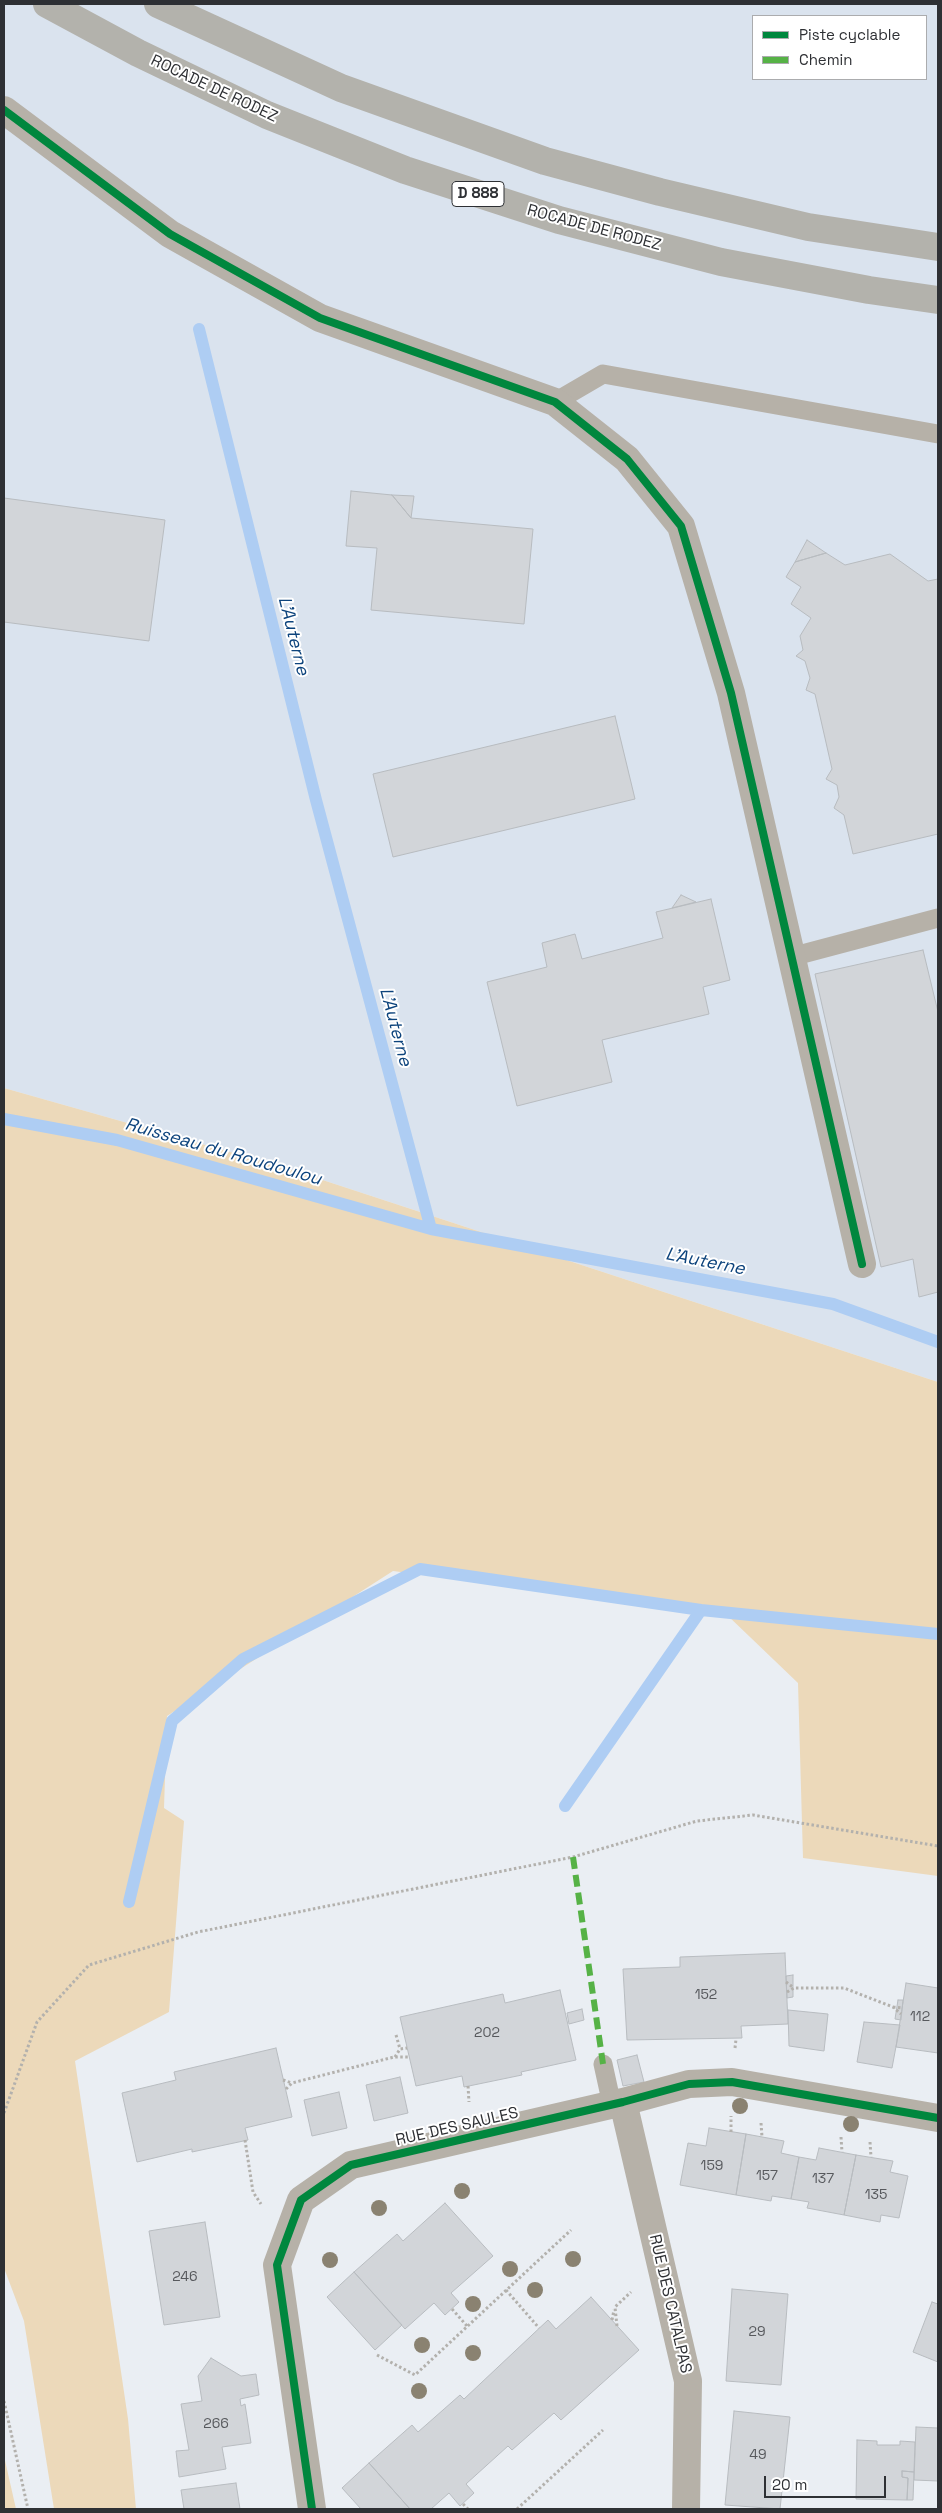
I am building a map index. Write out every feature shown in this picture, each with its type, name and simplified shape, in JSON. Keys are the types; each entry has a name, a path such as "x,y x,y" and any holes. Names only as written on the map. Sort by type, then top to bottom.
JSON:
{"highway":[{"name":"ROCADE DE RODEZ","path":"47,4 138,53 267,115 405,170 559,220 721,262 869,290 938,300"},
{"path":"158,4 342,88 544,161 660,192 808,227 938,247"}],"street":[{"path":"4,110 170,234 320,318 555,402 627,459 681,526 731,693 862,1264"},
{"name":"RUE DES SAULES","path":"312,2509 277,2265 300,2200 351,2165 617,2104 688,2084 732,2082 938,2118"},
{"name":"RUE DES CATALPAS","path":"617,2104 688,2381 686,2509"}],"lane":[{"path":"555,402 603,374 938,434"},
{"path":"791,957 938,918"},
{"path":"603,2064 617,2104"}],"path":[{"path":"4,2113 37,2022 89,1964 198,1932 573,1857 697,1821 753,1815 938,1846"},
{"path":"789,1978 788,1983 794,1988"},
{"path":"786,1992 794,1988 844,1988 892,2007 902,2008"},
{"path":"892,2007 901,2014"},
{"path":"396,2035 400,2049"},
{"path":"394,2058 400,2049 407,2048"},
{"path":"286,2089 292,2083 394,2058 409,2057"},
{"path":"283,2080 292,2083"},
{"path":"245,2140 253,2192 286,2239"},
{"path":"377,2355 415,2375 571,2230"},
{"path":"506,2290 539,2328"},
{"path":"612,2320 615,2307"},
{"path":"452,2309 467,2326"},
{"path":"4,2401 28,2509"},
{"path":"517,2509 603,2430"},
{"path":"463,2504 468,2509"}],"shaded area":[{"path":"4,4 938,4 938,1382 283,1167 4,1088"},
{"path":"4,1088 283,1167 938,1382 938,1876 803,1858 798,1683 726,1614 393,1571 167,1716 164,1808 184,1821 169,2012 75,2061 128,2419 136,2509 54,2509 24,2321 4,2268"},
{"path":"4,2456 16,2509 4,2509"}],"building":[{"path":"351,491 392,495 411,518 533,529 524,624 371,610 377,548 346,546"},
{"path":"392,495 414,496 411,518"},
{"path":"4,498 165,520 149,641 4,622"},
{"path":"807,540 826,553 795,562"},
{"path":"826,553 845,565 890,554 928,581 938,579 938,834 853,854 844,815 834,808 839,797 837,785 826,779 832,769 815,694 806,690 810,678 805,661 796,656 803,650 800,636 811,618 791,604 801,587 786,577 795,562"},
{"path":"615,716 635,799 393,857 373,774"},
{"path":"681,895 696,902 672,908"},
{"path":"711,899 730,980 703,987 709,1014 602,1040 612,1082 517,1106 487,982 547,967 542,943 575,934 582,959 663,938 656,912"},
{"path":"923,950 938,1012 938,1292 919,1297 913,1259 881,1267 815,974"},
{"path":"785,1953 788,2024 741,2026 742,2038 627,2040 623,1969 680,1967 680,1957"},
{"path":"793,1975 793,1997 787,1998 786,1976"},
{"path":"906,1983 938,1988 938,2053 896,2047"},
{"path":"560,1990 576,2060 521,2072 522,2075 464,2087 462,2076 416,2086 400,2017 503,1994 505,2003"},
{"path":"898,2000 903,2000 901,2020 895,2019"},
{"path":"582,2009 584,2020 569,2024 567,2013"},
{"path":"788,2010 828,2014 824,2051 789,2046"},
{"path":"864,2022 900,2025 892,2068 857,2062"},
{"path":"276,2048 292,2117 245,2128 248,2140 192,2152 192,2149 137,2162 122,2093 176,2080 174,2072"},
{"path":"637,2055 644,2082 623,2086 617,2060"},
{"path":"400,2077 408,2113 374,2121 366,2085"},
{"path":"339,2092 347,2128 312,2136 304,2100"},
{"path":"709,2128 746,2134 736,2195 680,2185 688,2143 706,2146"},
{"path":"746,2134 784,2141 781,2153 799,2157 791,2199 772,2196 771,2201 736,2195"},
{"path":"819,2148 856,2155 844,2215 807,2208 809,2202 791,2199 799,2157 816,2160"},
{"path":"856,2155 893,2161 890,2172 908,2176 899,2218 881,2215 880,2222 844,2215"},
{"path":"445,2203 493,2256 451,2293 459,2302 445,2315 434,2303 405,2329 354,2272 397,2234 403,2241"},
{"path":"205,2222 220,2317 164,2325 149,2231"},
{"path":"354,2272 402,2325 375,2350 327,2297"},
{"path":"732,2289 788,2294 781,2385 726,2381"},
{"path":"591,2297 639,2350 561,2420 554,2413 512,2450 508,2446 466,2484 474,2493 460,2506 449,2493 431,2509 410,2509 369,2463 412,2425 418,2432 460,2395 464,2399 548,2320 556,2329"},
{"path":"932,2302 938,2304 938,2362 913,2352"},
{"path":"211,2358 241,2376 256,2374 259,2395 240,2399 241,2406 245,2404 251,2443 222,2447 226,2469 179,2477 176,2451 189,2450 181,2404 202,2401 198,2376"},
{"path":"734,2411 790,2417 780,2509 725,2505"},
{"path":"916,2427 938,2428 938,2481 914,2480"},
{"path":"857,2440 877,2441 877,2445 900,2445 900,2441 915,2442 914,2472 902,2471 902,2477 908,2478 907,2500 856,2499"},
{"path":"369,2463 410,2509 361,2509 342,2488"},
{"path":"902,2471 914,2472 913,2500 907,2500 908,2478 902,2477"},
{"path":"236,2483 240,2509 184,2509 181,2490"}],"waterway":[{"name":"L'Auterne","path":"199,329 316,800 431,1229 833,1304 938,1342"},
{"name":"Ruisseau du Roudoulou","path":"4,1119 117,1140 431,1229"},
{"path":"129,1902 172,1721 243,1659 420,1569 701,1610"},
{"path":"565,1806 701,1610 938,1634"}],"marked path":[{"path":"573,1857 603,2064"}],"cycle path":[{"path":"4,110 170,234 320,318 555,402 627,459 681,526 731,693 862,1264"},
{"path":"312,2509 277,2265 301,2200 351,2165 623,2102 689,2084 732,2082 938,2118"}]}
